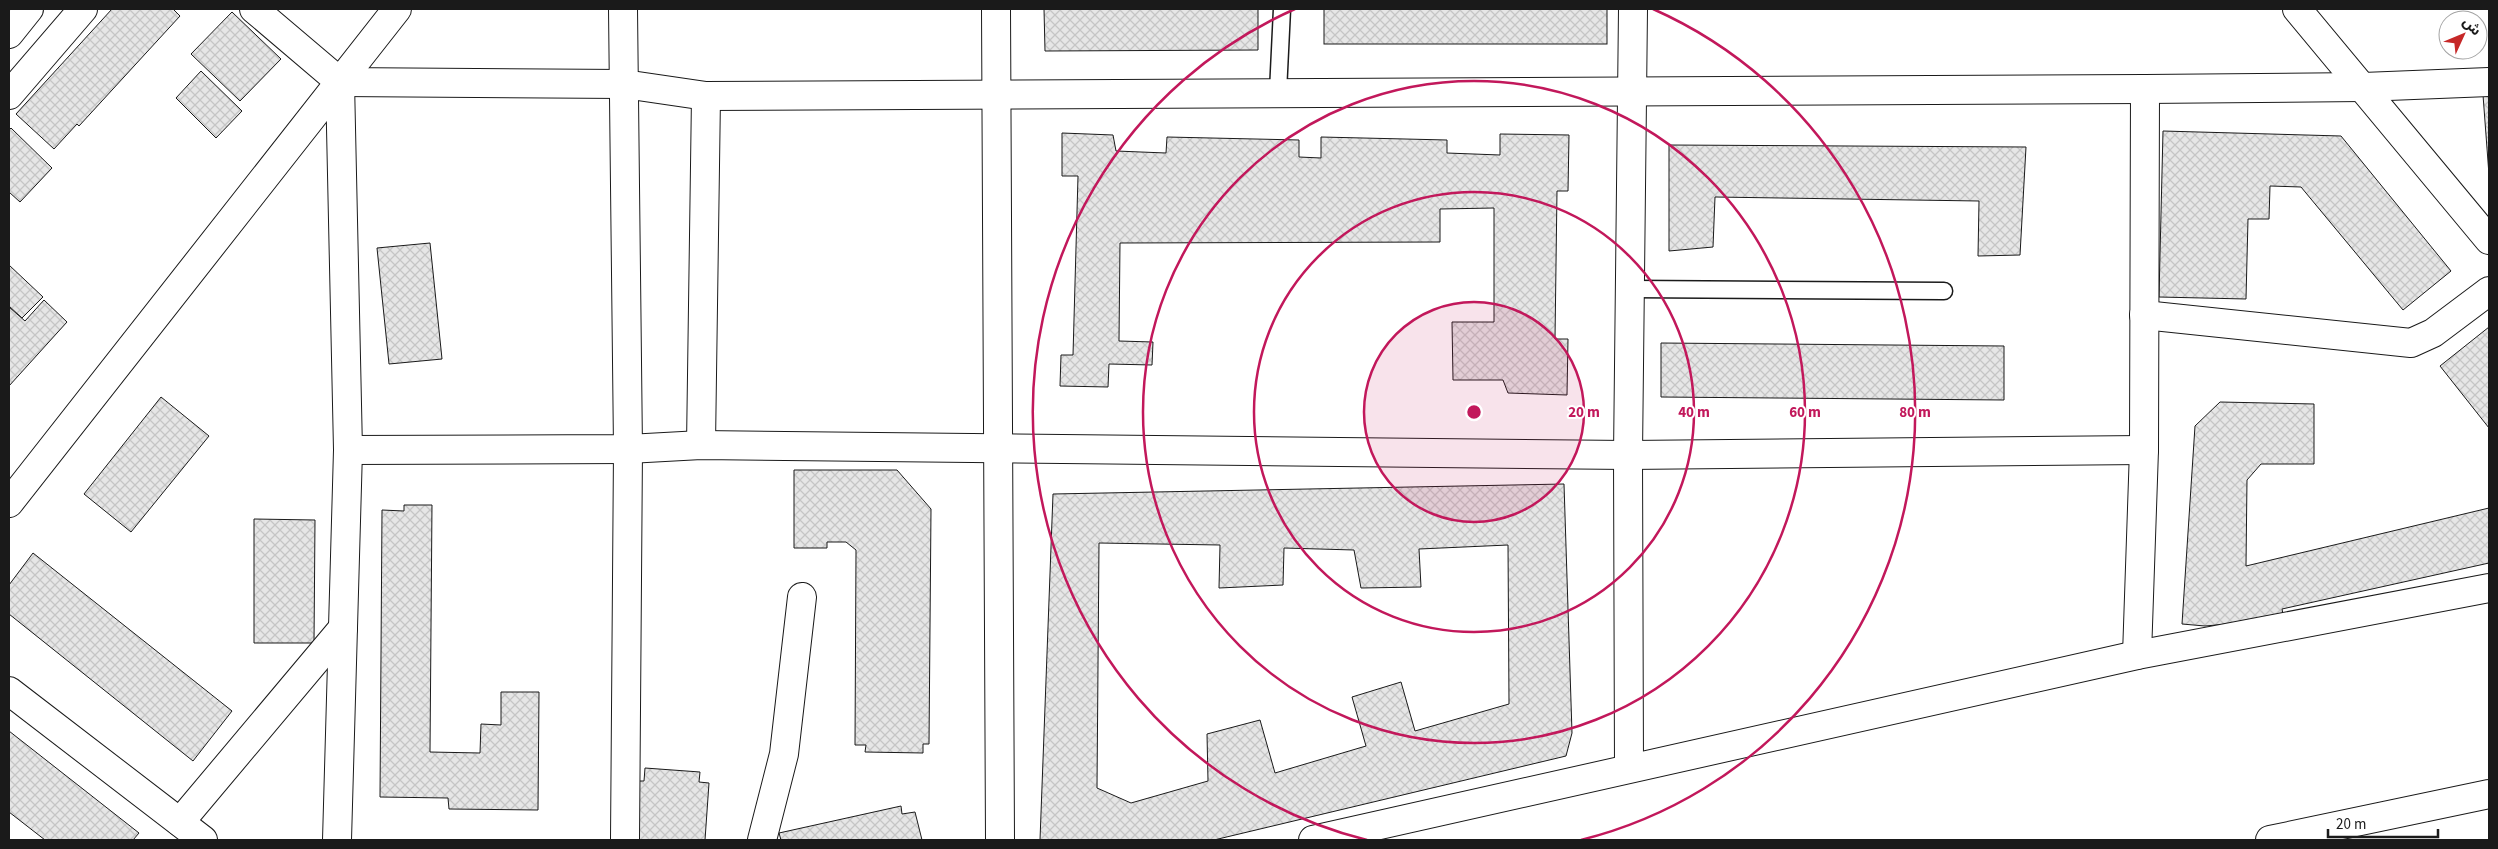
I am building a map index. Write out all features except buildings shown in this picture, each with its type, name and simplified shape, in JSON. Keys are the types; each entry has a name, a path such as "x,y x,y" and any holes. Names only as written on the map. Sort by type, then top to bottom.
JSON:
{"main road":[{"path":"9,34 29,9"},
{"path":"9,95 82,9"},
{"path":"254,9 340,82 624,84 706,96 995,93 2145,89 2363,87 2489,82"},
{"path":"9,503 398,9"},
{"path":"617,840 628,449 623,9"},
{"path":"996,9 996,449 1000,840"},
{"path":"1629,768 1628,455 1633,9"},
{"path":"2297,9 2489,240"},
{"path":"337,840 348,450 340,82"},
{"path":"2137,655 2144,450 2145,89"},
{"path":"701,445 706,96"},
{"path":"2144,315 2411,343 2433,333 2489,291"},
{"path":"348,450 628,449 701,445 1628,455 2144,450"},
{"path":"1313,840 2137,655 2489,588"},
{"path":"762,840 784,754 802,597"},
{"path":"180,822 343,628"},
{"path":"9,691 203,840"},
{"path":"2270,840 2489,794"}],"lane":[{"path":"1278,92 1282,9"},
{"path":"1631,288 1944,291"}]}
